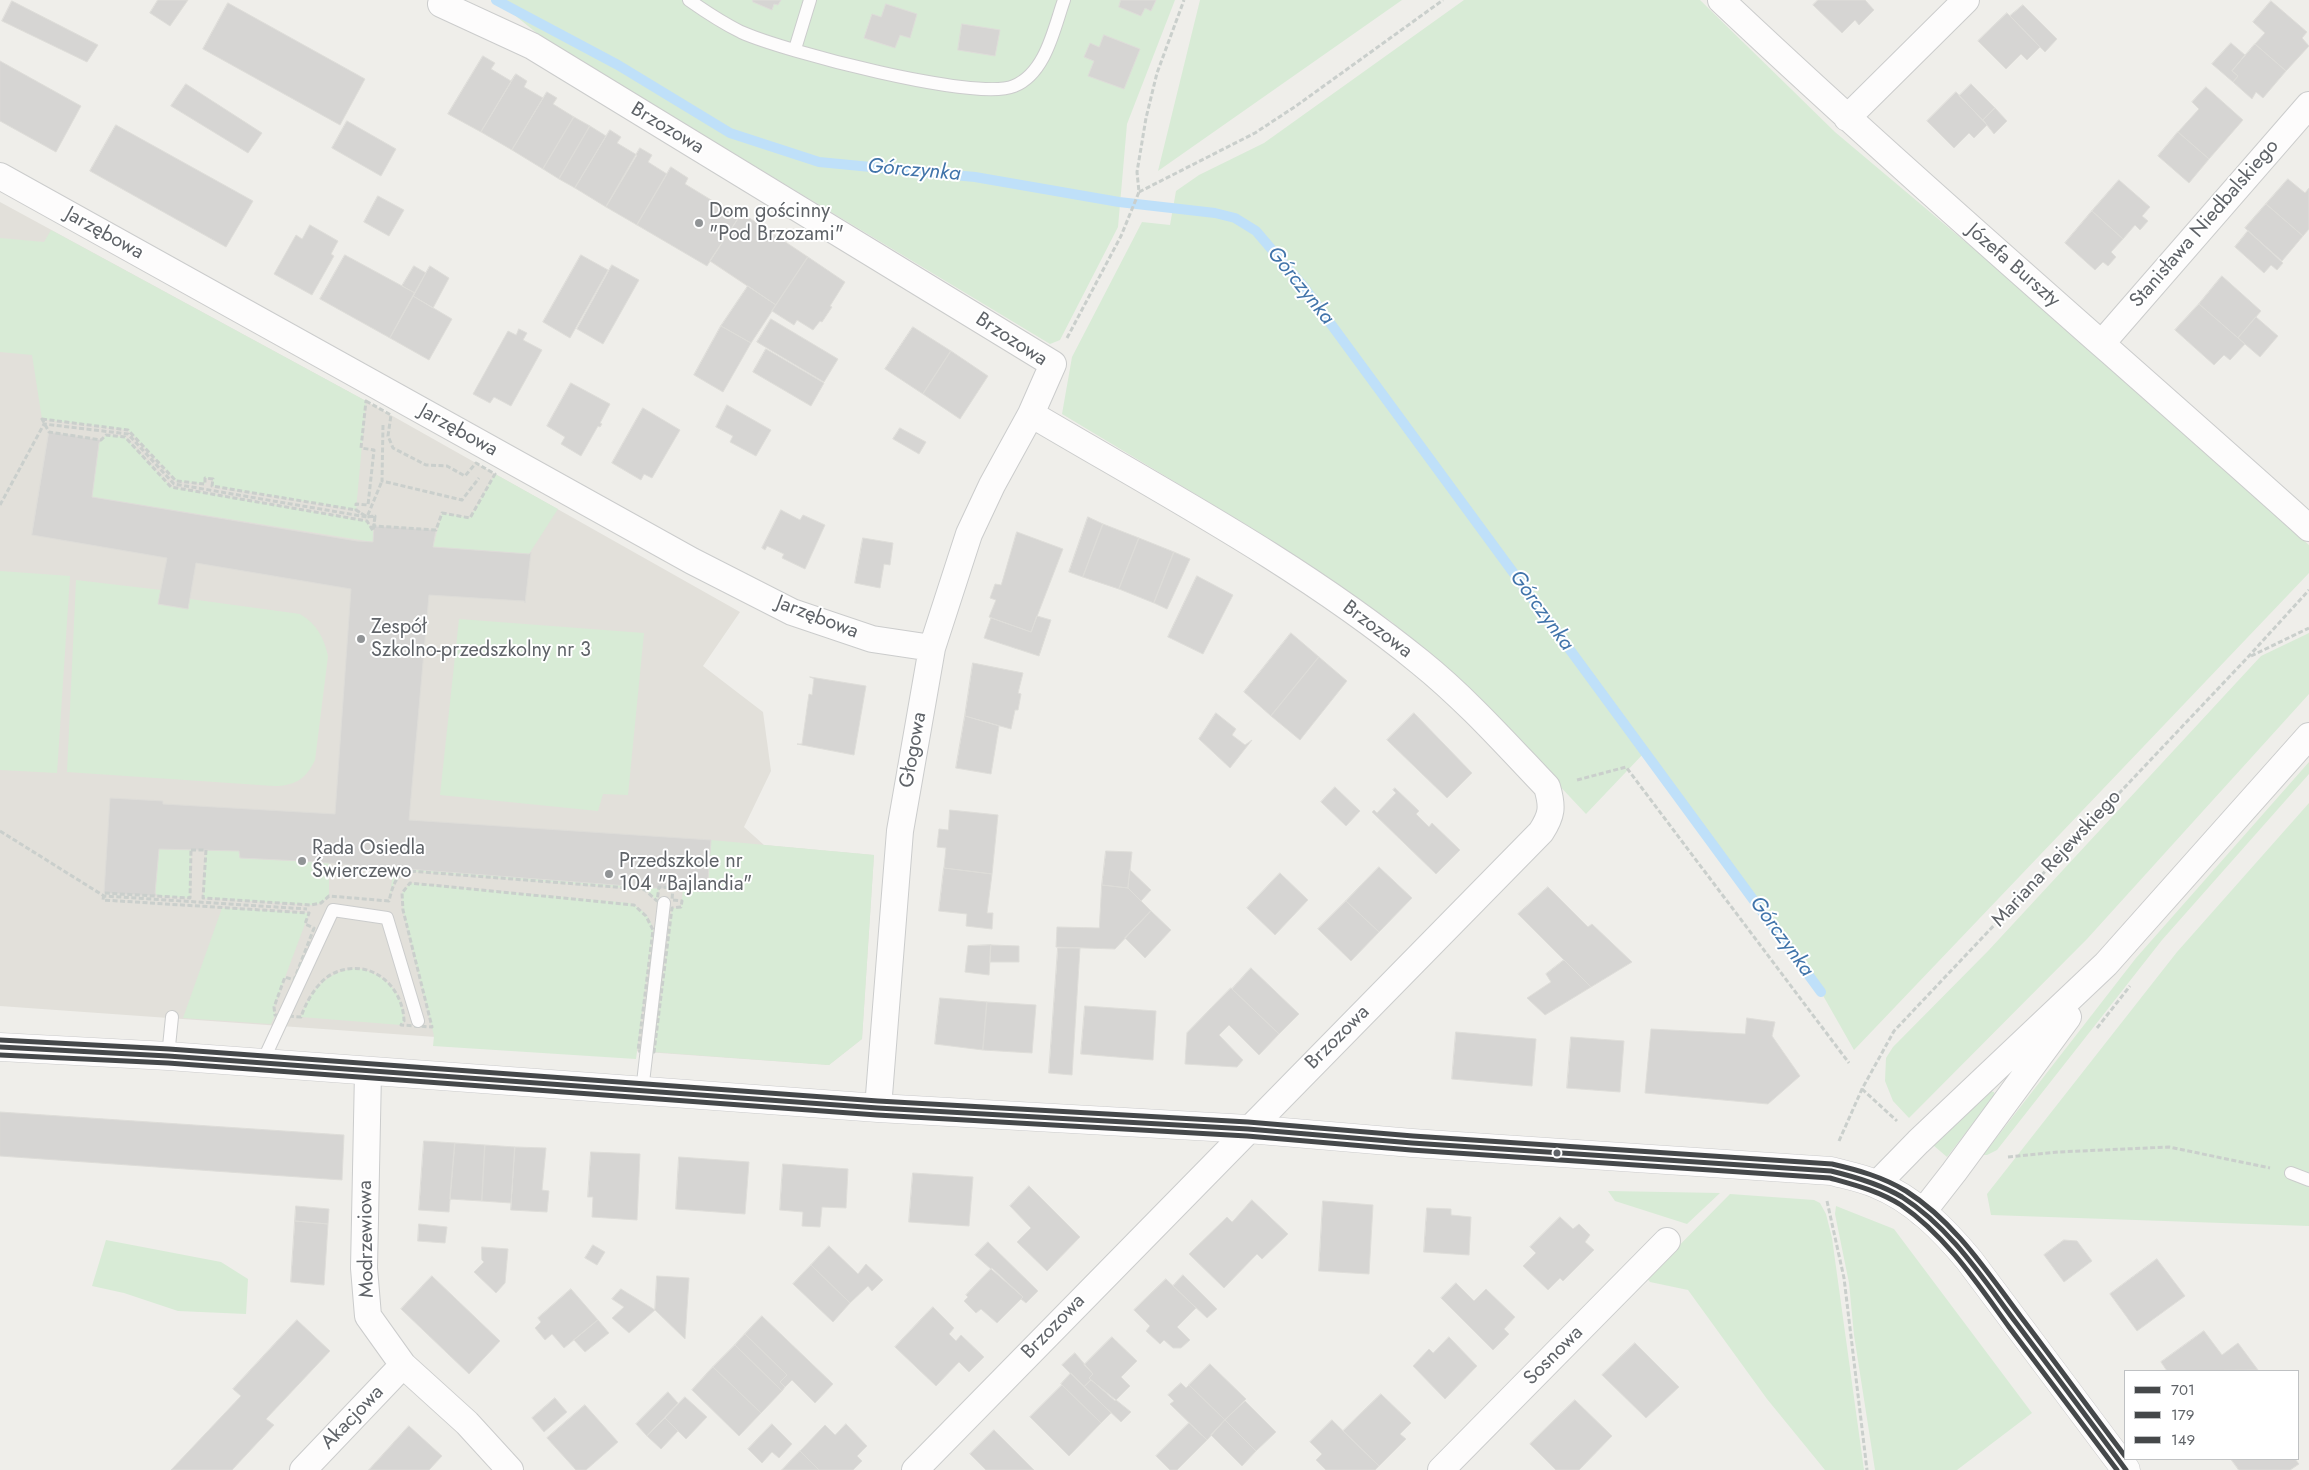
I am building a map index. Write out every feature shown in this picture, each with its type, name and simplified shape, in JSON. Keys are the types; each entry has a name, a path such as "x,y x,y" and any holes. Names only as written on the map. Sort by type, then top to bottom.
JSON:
{"street":[{"name":"Józefa Burszty","path":"1721,0 1847,118 2309,528"},
{"path":"1847,118 1966,0"},
{"name":"Brzozowa","path":"440,4 532,46 1053,364 1031,414 1268,554 1376,628 1460,696 1547,787 1552,804 1551,817 1541,832 915,1470"},
{"name":"Stanisława Niedbalskiego","path":"2102,343 2309,105"},
{"name":"Jarzębowa","path":"0,176 384,401 492,461 792,612 872,639 932,648"},
{"name":"Głogowa","path":"878,1108 900,830 932,648 969,534 992,485 1031,414"},
{"path":"1877,1184 1918,1142 2106,964 2309,736"},
{"path":"1922,1212 1954,1172 2106,964"},
{"path":"0,1047 168,1056 878,1108 1248,1129 1412,1143 1831,1171 1877,1184 1902,1197 1922,1212 1969,1260 2126,1470"},
{"name":"Modrzewiowa","path":"368,1072 364,1268 368,1316 403,1365 467,1423 510,1470"},
{"name":"Sosnowa","path":"1441,1470 1667,1241"},
{"name":"Akacjowa","path":"304,1470 403,1365"}],"lane":[{"path":"690,0 712,16 742,32 794,49 857,67 938,83 998,90 1021,82 1040,63 1064,0"},
{"path":"794,49 810,0"},
{"path":"642,1091 664,903"},
{"path":"262,1064 332,910 387,918 418,1021"},
{"path":"168,1056 172,1018"},
{"path":"2290,1173 2309,1180"}],"path":[{"path":"1053,364 1127,222 1139,192 1137,172 1146,118 1157,73 1184,0"},
{"path":"1433,0 1438,4"},
{"path":"1139,192 1255,133 1296,106 1444,0"},
{"path":"356,510 356,504 368,505 374,450 361,448 366,401 384,401"},
{"path":"384,401 391,415 388,436 393,448 426,465 447,466 465,476 476,463 492,461"},
{"path":"367,517 382,480 384,401"},
{"path":"44,424 128,434 174,484 367,517 375,516 373,531 367,520 171,487 125,437 106,435 101,440 49,432 44,424 42,420 128,430 176,481 205,484 206,478 213,479 212,486 356,510 367,517"},
{"path":"0,505 44,424"},
{"path":"382,480 462,500 492,461"},
{"path":"374,526 436,530 442,513 470,518 496,474 492,461"},
{"name":"Mariana Rejewskiego","path":"1836,1148 1862,1089 1894,1031 2309,590"},
{"path":"2248,657 2309,628"},
{"path":"1547,787 1626,767 1849,1063"},
{"path":"0,831 104,896 332,910"},
{"path":"2091,1036 2134,982"},
{"path":"1862,1089 1904,1128"},
{"path":"2008,1157 2058,1152 2169,1147 2290,1173"},
{"path":"1827,1197 1844,1278 1867,1470"}],"shaded area":[{"name":"Zespół Szkolno-przedszkolny nr 3","path":"0,202 366,401 740,612 703,666 763,712 771,771 744,827 764,845 874,855 862,1039 829,1065 0,1006"}],"green space":[{"path":"496,0 1175,0 1127,124 1118,227 1060,340 1050,344 544,39"},
{"path":"1200,0 1402,0 1158,171"},
{"path":"1464,0 1700,0 1835,132 2102,357 2309,545 2309,573 1854,1050 1821,992 1645,752 1586,814 1475,696 1392,622 1255,530 1062,414 1072,357 1142,222 1170,225 1176,191 1199,175 1264,143"},
{"path":"51,230 366,401 356,510 212,486 213,479 206,478 205,484 176,481 128,430 42,419 32,355 0,352 0,238 44,242"},
{"path":"106,435 125,437 171,487 367,521 373,531 373,542 92,497 99,443"},
{"path":"495,474 558,509 529,554 433,547 442,513 470,518"},
{"path":"0,571 70,576 57,773 0,770"},
{"path":"76,580 161,590 158,604 190,599 300,614 311,622 319,632 328,656 315,760 304,777 288,785 274,786 67,772"},
{"path":"459,619 644,633 628,795 603,794 598,811 440,795"},
{"path":"2309,633 2309,694 2087,939 1909,1118 1893,1101 1885,1081 1886,1058 1893,1047 1988,951 2261,656"},
{"path":"2309,762 2309,774 2162,940 1997,1150 1983,1155 2136,958"},
{"path":"2309,803 2309,1226 1991,1215 1987,1194 2177,952"},
{"path":"711,840 874,855 862,1039 829,1065 654,1052 672,908 681,908 683,889 707,892"},
{"path":"159,849 191,850 190,898 157,896 155,893"},
{"path":"206,850 239,851 240,858 329,863 329,896 321,903 311,905 203,898"},
{"path":"394,868 659,887 657,901 646,890 641,889 409,871 400,875 397,879 389,901"},
{"path":"410,883 629,903 641,910 648,917 653,930 636,1059 433,1046 434,1036 403,910 402,893"},
{"path":"222,908 309,913 274,1007 275,1015 271,1024 183,1018"},
{"path":"358,968 377,975 391,986 400,1001 403,1011 404,1021 401,1025 301,1017 309,998 322,983 338,973"},
{"path":"1990,1091 1994,1092 1995,1095 1947,1157 1933,1145"},
{"path":"1608,1191 1720,1193 1687,1224 1615,1201"},
{"path":"1730,1194 1814,1200 1820,1203 1826,1214 1832,1238 1864,1470 1825,1470 1767,1399 1688,1290 1650,1282 1647,1278"},
{"path":"1836,1206 1894,1229 2032,1413 1957,1470 1875,1470 1854,1335 1849,1283 1835,1214"},
{"path":"106,1240 221,1262 248,1279 246,1314 178,1311 124,1293 92,1286"}],"building":[{"path":"158,0 188,0 170,26 150,13"},
{"path":"753,0 781,0 778,5 774,4 772,10 753,2"},
{"path":"1121,0 1156,0 1151,11 1145,8 1141,16 1119,7"},
{"path":"1818,0 1865,0 1874,10 1859,25 1855,20 1842,33 1813,5"},
{"path":"12,1 98,45 87,62 2,21"},
{"path":"2271,1 2307,32 2302,38 2309,46 2286,71 2255,44 2265,33 2253,22"},
{"path":"228,3 365,79 340,125 203,49"},
{"path":"886,4 917,14 910,38 900,35 895,48 864,38 872,14 881,17"},
{"path":"2023,5 2057,39 2045,52 2010,16"},
{"path":"2007,13 2040,47 2027,60 2021,54 2006,69 1978,41"},
{"path":"962,24 1000,30 995,56 958,50"},
{"path":"1104,35 1140,49 1124,89 1088,76 1094,61 1084,57 1090,43 1099,47"},
{"path":"2231,43 2245,55 2232,71 2238,76 2233,82 2212,64"},
{"path":"2255,44 2286,71 2263,98 2256,92 2252,99 2233,82 2238,76 2232,71"},
{"path":"483,56 495,63 491,69 511,81 515,75 481,132 448,114"},
{"path":"0,61 81,106 56,152 0,121"},
{"path":"516,74 527,81 524,87 543,98 512,150 481,132"},
{"path":"186,84 262,133 248,153 171,106"},
{"path":"1971,84 1995,108 1983,120 1959,96"},
{"path":"2206,87 2243,120 2209,159 2178,132 2199,109 2192,102"},
{"path":"547,92 557,98 553,104 574,117 543,169 512,150"},
{"path":"1956,92 1987,125 1974,138 1969,133 1954,148 1927,121"},
{"path":"1995,108 2007,121 1994,134 1983,120"},
{"path":"574,117 590,126 559,179 543,169"},
{"path":"347,121 396,149 381,176 332,148"},
{"path":"116,125 253,201 226,247 90,171"},
{"path":"590,126 606,136 575,188 559,179"},
{"path":"610,130 621,137 617,143 637,155 606,207 575,188"},
{"path":"2178,132 2209,159 2189,183 2158,156"},
{"path":"640,148 652,155 648,162 667,174 637,225 606,207"},
{"path":"671,167 688,178 685,184 739,217 707,266 637,225"},
{"path":"2288,179 2305,193 2309,188 2309,229 2303,236 2266,204"},
{"path":"2119,180 2150,207 2142,216 2148,221 2140,230 2135,225 2123,239 2092,211"},
{"path":"378,196 404,210 389,236 364,222"},
{"path":"2266,204 2303,236 2282,261 2245,228"},
{"path":"2092,211 2123,239 2111,252 2116,257 2108,266 2103,262 2095,270 2065,243"},
{"path":"742,213 808,257 776,305 710,261"},
{"path":"310,225 338,241 331,254 334,256 312,295 274,274 296,235 302,239"},
{"path":"2248,231 2283,263 2277,270 2271,265 2264,273 2235,247"},
{"path":"345,255 415,293 390,338 320,299"},
{"path":"581,255 608,270 570,338 543,322"},
{"path":"808,257 845,282 822,322 820,321 813,330 797,320 794,325 772,311"},
{"path":"612,265 639,280 603,344 577,329"},
{"path":"414,266 426,273 415,293 402,286"},
{"path":"430,266 449,278 433,308 413,296"},
{"path":"2222,276 2261,311 2238,338 2199,304"},
{"path":"748,286 776,305 751,343 721,326"},
{"path":"413,296 452,319 429,360 390,338"},
{"path":"2199,304 2245,344 2230,360 2224,355 2214,365 2175,330"},
{"path":"2256,317 2278,336 2260,357 2238,338"},
{"path":"771,319 838,359 824,382 757,342"},
{"path":"721,326 751,343 723,392 694,375"},
{"path":"913,327 951,351 923,394 885,369"},
{"path":"519,329 527,333 523,340 542,350 511,406 494,397 490,403 473,394 508,331 516,335"},
{"path":"766,349 824,383 811,406 753,372"},
{"path":"951,351 988,376 960,419 923,394"},
{"path":"571,383 610,404 600,423 602,424 600,427 598,426 581,456 561,444 565,437 547,426"},
{"path":"727,405 771,430 756,456 730,442 733,436 716,427"},
{"path":"643,408 680,430 652,478 644,474 641,480 612,463"},
{"path":"900,428 926,442 919,454 893,439"},
{"path":"49,432 101,440 99,443 92,497 357,541 373,542 374,526 436,530 433,547 529,554 531,552 525,603 524,601 429,595 409,820 711,840 707,892 302,861 240,858 239,851 159,849 155,893 157,896 104,893 110,798 163,801 163,804 335,814 351,589 196,563 188,609 158,604 167,558 32,535"},
{"path":"781,510 800,520 803,515 825,525 805,569 782,558 784,554 767,546 765,550 762,548"},
{"path":"1088,517 1103,524 1083,577 1069,572"},
{"path":"1103,524 1139,538 1119,589 1083,577"},
{"path":"1017,532 1063,549 1031,632 989,617 996,600 990,598 995,584 1001,585"},
{"path":"863,538 893,543 890,565 884,564 880,588 855,583"},
{"path":"1139,538 1174,552 1154,603 1119,589"},
{"path":"1174,552 1190,559 1167,609 1154,603"},
{"path":"1197,576 1233,595 1203,654 1168,637"},
{"path":"1037,616 1051,620 1039,656 984,638 991,618 1031,632"},
{"path":"1291,633 1319,657 1271,716 1244,692"},
{"path":"1319,657 1347,681 1300,740 1271,716"},
{"path":"973,663 1023,673 1018,693 1021,694 1018,710 1015,710 1011,729 965,716"},
{"path":"810,677 866,686 854,755 797,744 802,744 809,694 812,695 814,679"},
{"path":"1216,713 1236,729 1232,735 1245,745 1252,740 1230,768 1199,739"},
{"path":"1414,713 1472,773 1447,798 1387,740"},
{"path":"965,716 999,726 991,774 956,768"},
{"path":"1335,787 1360,811 1346,826 1321,802"},
{"path":"1395,788 1419,811 1416,814 1429,827 1432,823 1460,850 1436,874 1372,812 1374,810 1377,813 1396,793 1393,790"},
{"path":"950,810 998,815 992,874 944,868 946,848 937,847 939,829 948,830"},
{"path":"1106,851 1132,852 1128,888 1102,885"},
{"path":"1379,867 1412,898 1379,932 1346,901"},
{"path":"944,868 992,874 987,913 993,913 992,929 966,926 967,914 939,911"},
{"path":"1130,870 1151,890 1141,901 1128,888"},
{"path":"1280,873 1308,900 1275,935 1247,908"},
{"path":"1102,885 1128,888 1151,911 1115,949 1056,947 1057,927 1099,928"},
{"path":"1548,887 1588,927 1592,924 1632,962 1591,987 1518,914"},
{"path":"1346,901 1379,932 1351,961 1318,929"},
{"path":"1151,911 1171,930 1145,958 1125,938"},
{"path":"991,945 1019,946 1019,962 990,962"},
{"path":"991,945 989,975 965,972 968,946"},
{"path":"1058,948 1080,948 1072,1075 1049,1073"},
{"path":"1564,960 1591,987 1545,1015 1527,998 1551,982 1546,974"},
{"path":"1251,968 1299,1014 1279,1034 1232,989"},
{"path":"1231,988 1279,1034 1259,1055 1229,1025 1219,1035 1243,1060 1237,1067 1185,1064 1187,1033"},
{"path":"940,998 987,1002 983,1050 935,1044"},
{"path":"987,1002 1036,1005 1032,1053 983,1050"},
{"path":"1085,1006 1156,1011 1153,1060 1081,1054"},
{"path":"1747,1018 1775,1022 1772,1036 1800,1076 1768,1104 1645,1093 1651,1029 1745,1034"},
{"path":"1456,1032 1536,1039 1532,1086 1452,1079"},
{"path":"1571,1037 1624,1041 1620,1092 1567,1088"},
{"path":"0,1112 344,1135 342,1180 0,1156"},
{"path":"424,1141 455,1143 449,1212 419,1210"},
{"path":"455,1143 485,1145 482,1201 450,1199"},
{"path":"485,1145 515,1147 511,1203 482,1201"},
{"path":"515,1147 546,1148 542,1190 549,1191 547,1212 511,1210"},
{"path":"591,1152 640,1154 637,1220 592,1217 593,1197 588,1197"},
{"path":"679,1157 749,1162 745,1214 676,1209"},
{"path":"783,1164 848,1169 846,1208 822,1207 820,1227 802,1226 803,1212 780,1210"},
{"path":"913,1173 973,1177 969,1226 909,1222"},
{"path":"1029,1186 1080,1237 1047,1271 1017,1242 1031,1228 1010,1206"},
{"path":"1252,1200 1288,1234 1262,1259 1257,1254 1224,1288 1189,1254 1227,1217 1232,1222"},
{"path":"1323,1201 1373,1205 1369,1274 1319,1271"},
{"path":"296,1206 329,1209 328,1224 295,1221"},
{"path":"1427,1208 1451,1209 1451,1215 1471,1217 1469,1255 1424,1252"},
{"path":"1560,1217 1573,1229 1579,1224 1590,1235 1585,1242 1594,1250 1563,1281 1560,1278 1548,1290 1523,1266 1536,1253 1530,1247"},
{"path":"295,1221 328,1224 324,1285 291,1282"},
{"path":"419,1224 447,1227 445,1243 418,1241"},
{"path":"2064,1240 2077,1241 2092,1261 2064,1282 2044,1255"},
{"path":"988,1242 1038,1291 1026,1303 1021,1299 1023,1297 975,1255"},
{"path":"593,1245 605,1252 597,1265 585,1258"},
{"path":"829,1246 858,1274 866,1264 883,1280 872,1291 868,1286 850,1303 811,1265"},
{"path":"482,1247 508,1249 505,1283 496,1293 474,1272 484,1262 482,1260"},
{"path":"2157,1259 2185,1296 2137,1331 2110,1294"},
{"path":"811,1265 850,1303 833,1322 793,1284"},
{"path":"992,1268 1023,1297 997,1323 981,1309 976,1313 964,1301 968,1297 966,1295"},
{"path":"1183,1275 1217,1309 1207,1318 1173,1286"},
{"path":"432,1276 500,1341 469,1374 401,1309"},
{"path":"657,1276 689,1278 685,1339 655,1310"},
{"path":"1166,1279 1196,1308 1177,1327 1190,1340 1181,1348 1173,1348 1164,1340 1160,1344 1146,1331 1150,1326 1134,1310"},
{"path":"1456,1283 1474,1301 1486,1289 1515,1317 1504,1329 1509,1334 1493,1350 1441,1298"},
{"path":"571,1289 598,1320 564,1348 552,1334 545,1340 535,1328 541,1322 538,1318"},
{"path":"621,1289 655,1310 629,1333 612,1318 624,1307 612,1299"},
{"path":"933,1307 954,1328 949,1334 956,1341 961,1335 984,1357 969,1372 959,1362 936,1386 895,1347"},
{"path":"762,1316 833,1384 815,1403 792,1380 785,1387 780,1382 787,1375 745,1334"},
{"path":"297,1320 330,1351 266,1419 274,1425 232,1470 171,1470 241,1396 233,1389"},
{"path":"598,1320 609,1333 585,1352 574,1340"},
{"path":"2204,1331 2222,1355 2238,1343 2258,1370 2166,1370 2161,1362"},
{"path":"745,1334 787,1375 780,1382 785,1387 782,1391 735,1345"},
{"path":"1112,1337 1137,1361 1121,1377 1130,1386 1115,1401 1089,1378 1093,1374 1084,1365"},
{"path":"1449,1337 1477,1366 1445,1399 1413,1366 1429,1349 1433,1353"},
{"path":"1635,1343 1679,1387 1646,1418 1602,1375"},
{"path":"735,1345 782,1391 761,1413 713,1367"},
{"path":"1075,1353 1093,1374 1089,1378 1091,1380 1084,1387 1062,1365"},
{"path":"1210,1364 1246,1399 1225,1420 1189,1385"},
{"path":"713,1367 761,1413 739,1436 692,1390"},
{"path":"1071,1373 1111,1413 1101,1423 1061,1384"},
{"path":"1091,1380 1131,1412 1121,1422 1084,1387"},
{"path":"1181,1383 1186,1388 1189,1385 1225,1420 1207,1440 1170,1404 1174,1401 1168,1395"},
{"path":"1062,1385 1101,1423 1069,1456 1030,1417"},
{"path":"668,1392 678,1403 647,1436 636,1424"},
{"path":"1381,1394 1411,1423 1400,1434 1406,1439 1379,1466 1343,1431"},
{"path":"685,1397 707,1417 686,1439 665,1418"},
{"path":"555,1398 567,1412 544,1432 532,1418"},
{"path":"1575,1400 1612,1436 1579,1470 1556,1470 1530,1444"},
{"path":"1245,1401 1276,1432 1256,1451 1225,1420"},
{"path":"585,1405 618,1442 586,1470 576,1470 547,1438"},
{"path":"665,1418 678,1431 661,1449 647,1436"},
{"path":"1225,1420 1256,1451 1242,1466 1211,1435"},
{"path":"1332,1420 1379,1466 1375,1470 1326,1470 1316,1460 1322,1454 1310,1442"},
{"path":"1189,1423 1207,1440 1177,1470 1170,1470 1156,1456"},
{"path":"772,1424 792,1444 779,1458 772,1452 762,1463 748,1449"},
{"path":"846,1424 867,1446 857,1456 862,1461 853,1470 819,1470 800,1451 825,1425 835,1435"},
{"path":"409,1426 442,1456 429,1470 369,1470"},
{"path":"994,1430 1034,1470 986,1470 970,1454"},
{"path":"800,1451 819,1470 782,1470"},
{"path":"2232,1460 2296,1460 2299,1464 2290,1470 2239,1470"}],"waterway":[{"name":"Górczynka","path":"496,0 618,65 730,133 819,162 975,177 1119,202 1215,213 1235,218 1256,231 1303,286 1821,992"}],"transit line":[{"name":"149","path":"0,1040 169,1049 878,1101 1248,1122 1413,1136 1832,1164 1870,1174 1897,1186 1924,1203 1940,1217 1983,1266 2124,1455"},
{"name":"701","path":"0,1047 168,1056 878,1108 1248,1129 1412,1143 1831,1171 1868,1181 1894,1192 1920,1210 1951,1239 1979,1272 2126,1470"},
{"name":"179","path":"0,1055 168,1063 877,1115 1247,1136 1411,1150 1830,1178 1867,1189 1893,1200 1917,1217 1947,1246 1973,1277 2117,1470"}],"place":[{"name":"Dom gościnny \"Pod Brzozami\"","path":"699,223"},
{"name":"Zespół Szkolno-przedszkolny nr 3","path":"361,639"},
{"name":"Rada Osiedla Świerczewo","path":"302,861"},
{"name":"Przedszkole nr 104 \"Bajlandia\"","path":"609,874"}]}
